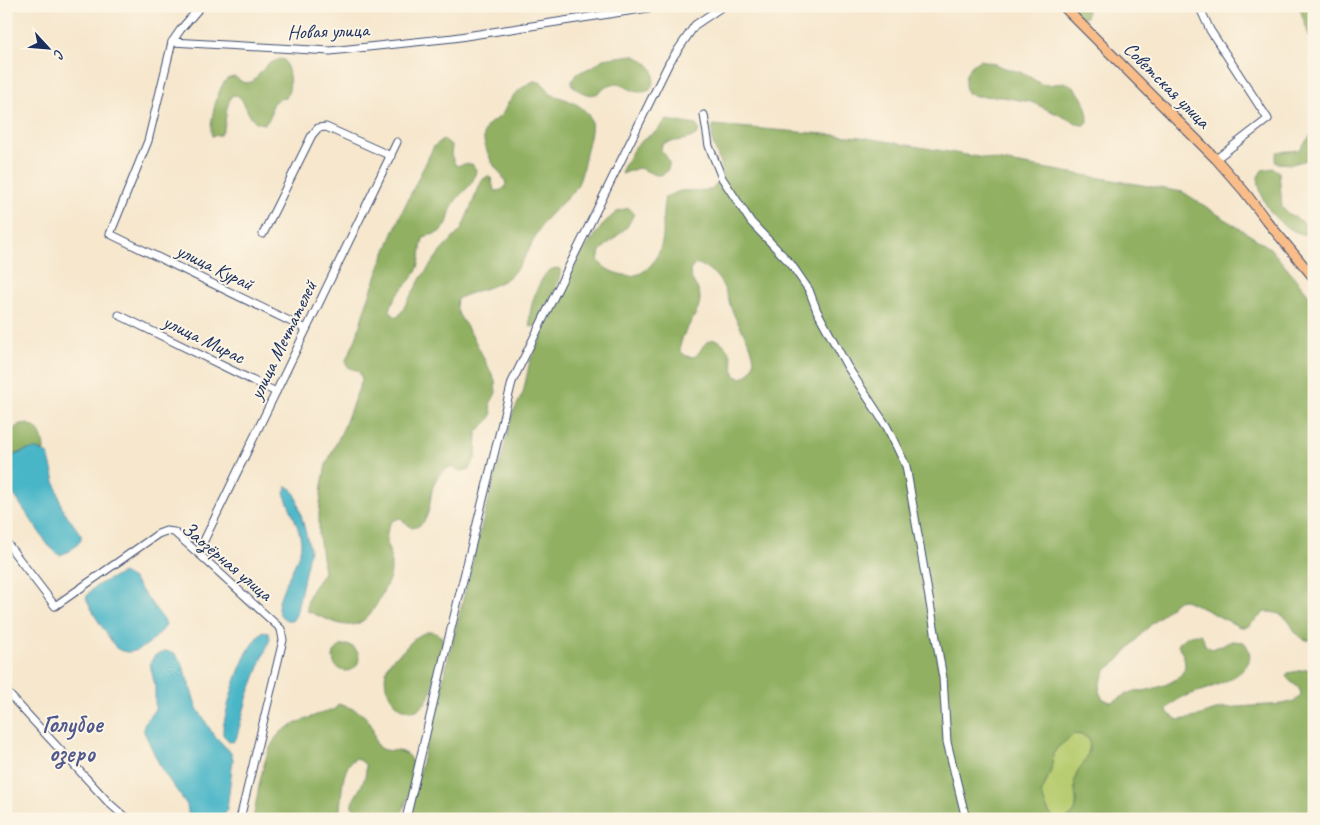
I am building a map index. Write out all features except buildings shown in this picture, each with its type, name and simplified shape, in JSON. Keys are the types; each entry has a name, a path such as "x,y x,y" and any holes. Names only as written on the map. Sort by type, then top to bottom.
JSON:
{"main road":[{"name":"Советская улица","path":"1064,6 1216,159 1314,278"}],"street":[{"path":"172,42 180,29 201,6"},
{"name":"Новая улица","path":"172,42 242,48 330,51 454,38 661,6"},
{"path":"406,819 512,382 669,63 695,25 723,6"},
{"path":"1199,6 1210,30 1268,119 1216,159"},
{"name":"улица Курай","path":"172,42 148,141 110,234 306,330"},
{"path":"704,115 709,146 722,178 751,222 791,264 810,290 817,311 847,366 886,427 906,466 943,678 947,742 966,819"},
{"path":"263,234 312,135 318,128 326,127 391,156"},
{"name":"улица Мечтателей","path":"198,553 397,142"},
{"name":"улица Мирас","path":"119,315 276,392"},
{"name":"Заозёрная улица","path":"6,542 55,606 162,531 169,530 174,532 198,553 278,626 283,636 240,819"},
{"path":"6,691 109,803 127,819"}],"green space":[{"path":"1070,6 1083,6 1087,11 1086,18 1079,16"},
{"path":"1299,6 1314,6 1314,50"},
{"path":"633,55 652,68 654,78 650,90 638,92 618,84 612,84 591,95 580,91 572,85 576,74 594,66 603,59"},
{"path":"280,59 284,60 288,69 290,79 288,94 286,98 278,99 272,104 271,115 267,122 264,124 256,122 250,116 241,98 235,95 231,96 224,129 220,135 212,136 211,124 215,106 220,89 227,79 235,77 244,83 252,82 268,64"},
{"path":"980,60 1022,73 1041,84 1065,83 1071,85 1084,101 1088,122 1085,125 1081,125 1031,102 1002,97 976,96 967,93 966,74 971,66"},
{"path":"534,81 544,85 550,94 572,102 585,110 591,123 591,134 576,188 545,221 537,232 524,259 515,271 497,284 457,299 456,307 459,315 472,335 495,380 496,393 490,404 492,414 489,420 477,432 476,457 469,469 462,471 450,467 439,476 432,490 427,516 419,526 412,528 400,518 392,521 387,532 391,560 390,575 380,598 365,619 357,624 349,625 330,621 307,611 310,594 324,572 319,535 322,485 326,465 343,429 362,380 359,372 346,365 346,360 356,339 383,258 401,214 434,146 444,139 452,146 451,155 456,166 472,164 476,170 475,176 453,205 445,227 438,232 424,237 416,272 391,305 390,311 396,317 399,316 421,278 440,252 461,230 482,180 488,176 491,178 494,190 498,191 505,187 505,181 492,163 487,150 484,140 485,130 489,124 503,113 516,93"},
{"path":"666,120 696,125 699,129 698,133 685,140 662,144 661,150 669,163 668,169 663,174 656,175 638,168 622,174 621,172 634,148 657,131"},
{"path":"713,125 861,137 1183,192 1270,248 1314,301 1314,640 1305,640 1299,637 1289,621 1276,613 1265,612 1247,627 1240,627 1185,600 1177,601 1143,632 1119,660 1107,669 1100,683 1099,691 1102,698 1110,702 1134,691 1155,688 1175,680 1184,670 1185,664 1178,644 1185,637 1193,634 1200,634 1205,645 1212,649 1232,641 1244,642 1250,653 1248,663 1241,672 1217,685 1174,702 1167,709 1168,713 1178,720 1192,718 1222,708 1282,704 1294,701 1301,696 1301,692 1286,676 1288,673 1314,668 1314,819 1065,819 1075,811 1076,776 1086,759 1090,745 1089,739 1082,735 1074,734 1057,748 1053,754 1051,770 1041,794 1048,811 1056,819 410,819 417,782 495,473 501,460 513,413 523,393 530,361 581,254 605,222 618,211 629,208 634,214 627,227 600,251 598,260 609,270 632,276 639,274 651,265 662,244 665,197 680,191 712,190 722,174 712,140","holes":["699,264 708,269 724,288 733,312 752,351 753,366 749,373 742,378 735,376 730,352 718,341 711,340 707,342 694,357 686,356 680,351 682,338 699,307 700,300 699,292 690,275 690,271 694,265"]},
{"path":"1314,131 1314,158 1292,164 1276,163 1277,152 1299,150"},
{"path":"1273,168 1279,172 1282,207 1287,213 1308,225 1309,233 1302,234 1286,227 1273,215 1264,202 1258,177 1262,170"},
{"path":"560,269 558,282 537,323 531,327 531,306 537,289 545,275 550,270"},
{"path":"20,424 31,425 38,431 43,440 44,451 30,450 9,457 6,452 5,443 12,431"},
{"path":"432,631 442,637 443,642 442,654 433,685 426,702 417,710 408,711 398,706 391,697 386,686 385,674 390,662 410,643 423,633"},
{"path":"346,645 355,649 359,658 355,667 346,671 337,667 333,658 337,649"},
{"path":"338,704 353,709 366,718 372,727 375,741 379,747 384,750 407,754 411,761 413,770 412,781 399,819 367,819 366,815 352,807 352,803 364,781 366,771 366,765 357,758 351,762 344,776 338,819 253,819 265,763 273,742 283,730 335,709"},
{"path":"1074,734 1082,735 1089,739 1089,751 1081,770 1076,775 1076,808 1074,813 1069,817 1057,819 1048,811 1041,795 1051,770 1053,754 1057,748"}],"water":[{"path":"37,449 48,454 62,508 81,535 81,540 74,547 66,553 59,555 48,545 6,483 6,459 27,450"},
{"path":"287,486 292,489 296,496 310,549 296,615 292,621 283,618 278,609 282,592 298,557 301,542 284,493"},
{"path":"123,573 133,579 166,623 165,627 156,637 144,647 130,652 116,648 95,616 86,598 97,586"},
{"path":"263,631 269,633 270,639 248,695 236,739 233,742 229,741 223,735 223,728 232,690 242,662 255,639"},
{"path":"166,651 174,653 182,663 197,708 213,734 231,753 233,759 227,809 223,819 189,819 187,805 162,770 144,732 144,724 155,709 155,686 150,664 154,656"}],"district":[{"name":"Голубое озеро","path":"72,738"}]}
